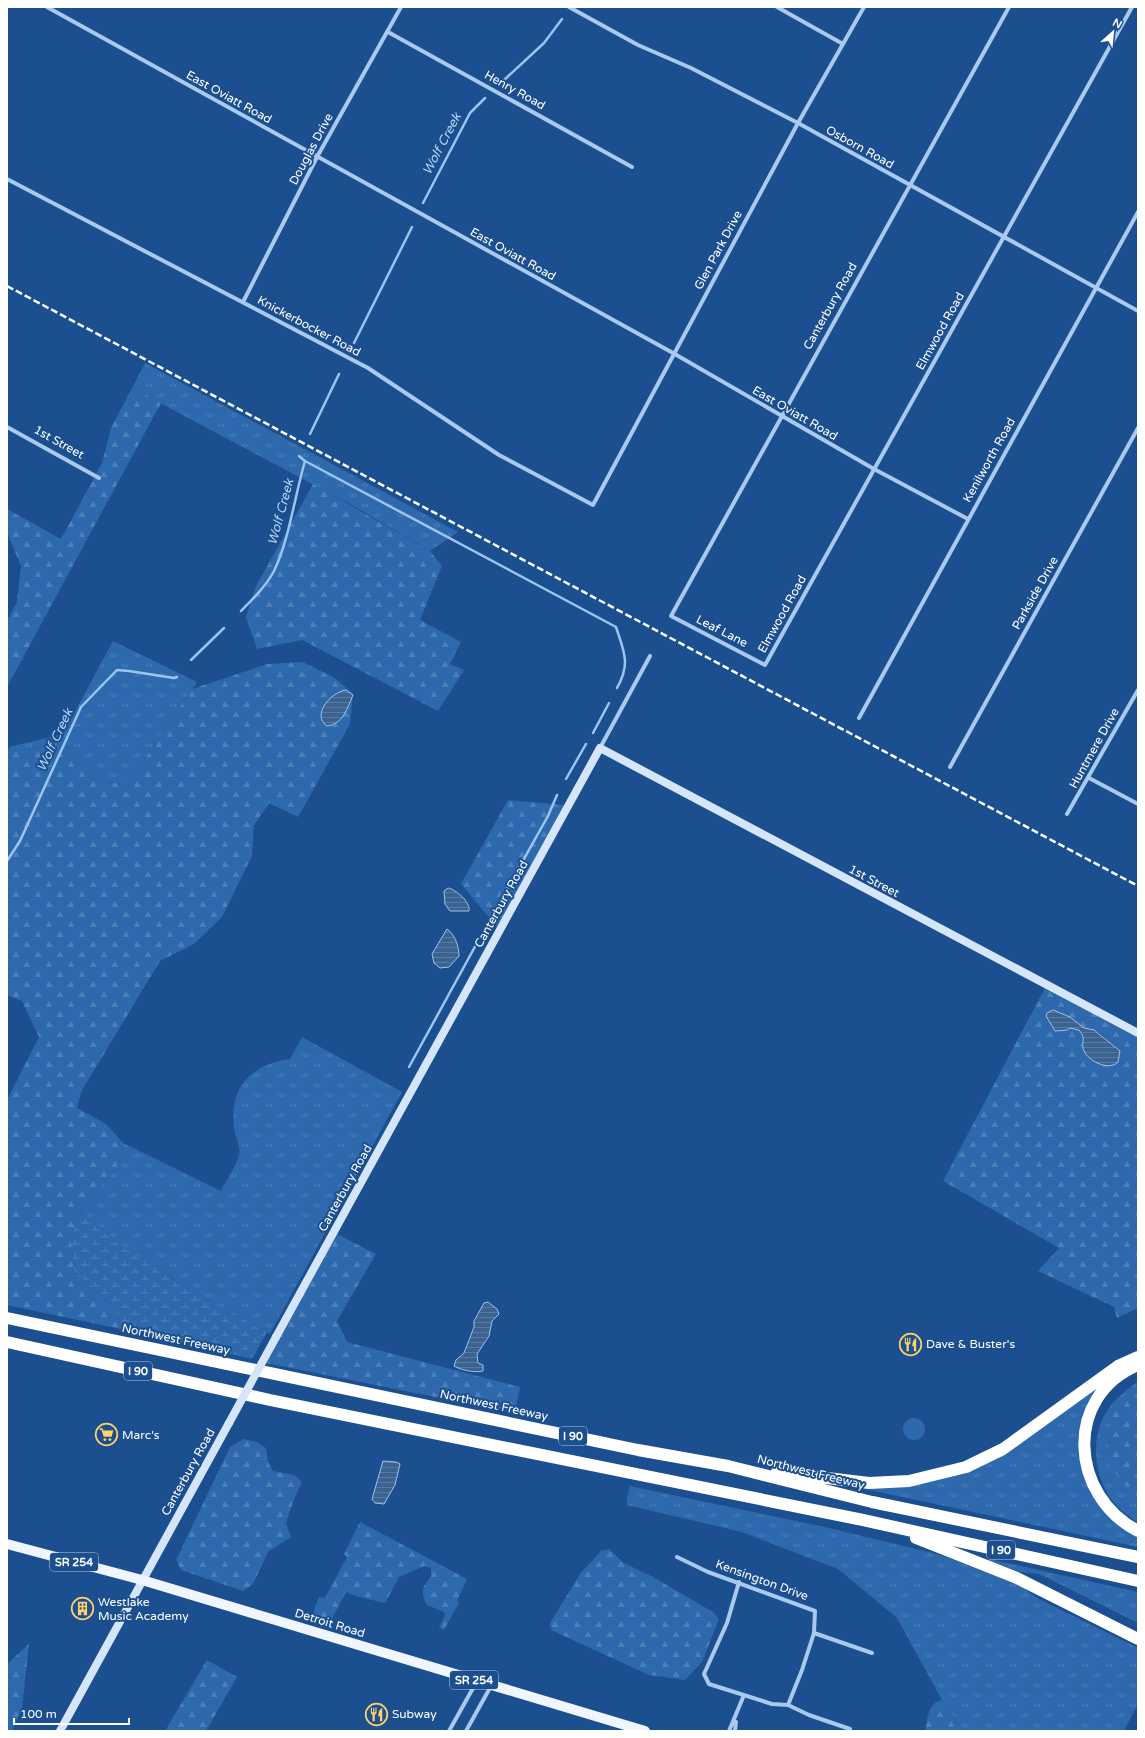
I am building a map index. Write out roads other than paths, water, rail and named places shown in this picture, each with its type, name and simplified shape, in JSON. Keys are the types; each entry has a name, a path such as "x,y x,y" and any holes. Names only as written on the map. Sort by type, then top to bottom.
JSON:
{"highway":[{"name":"Northwest Freeway","path":"7,1318 615,1445 728,1466 872,1502 1138,1557"},
{"name":"I 90","path":"7,1342 270,1400 864,1520 1138,1581"},
{"path":"728,1466 869,1483 909,1481 966,1467 1003,1449 1118,1366 1138,1357"},
{"path":"1138,1365 1113,1381 1100,1395 1091,1411 1086,1429 1084,1448 1085,1464 1100,1499 1112,1514 1138,1531"},
{"path":"864,1520 997,1569 1138,1639"}],"main road":[{"name":"Detroit Road","path":"7,1544 142,1580 645,1731"}],"street":[{"name":"East Oviatt Road","path":"47,7 673,353 781,417 874,469 968,519"},
{"name":"Douglas Drive","path":"243,302 317,157 402,7"},
{"name":"Osborn Road","path":"569,7 638,45 691,68 798,123 1003,238 1138,311"},
{"path":"777,7 843,44"},
{"name":"Glen Park Drive","path":"593,505 673,353 798,123 864,7"},
{"name":"Canterbury Road","path":"671,616 1009,7"},
{"name":"Elmwood Road","path":"765,665 1132,7"},
{"name":"Henry Road","path":"388,32 632,167"},
{"name":"Knickerbocker Road","path":"7,179 368,368 498,455 593,505"},
{"name":"Kenilworth Road","path":"859,718 1138,212"},
{"name":"1st Street","path":"7,427 99,478"},
{"name":"Parkside Drive","path":"950,767 1138,428"},
{"name":"Leaf Lane","path":"671,616 765,665"},
{"name":"Canterbury Road","path":"60,1731 650,656"},
{"name":"Huntmere Drive","path":"1068,814 1138,690"},
{"name":"1st Street","path":"600,748 1138,1033"},
{"path":"1089,778 1138,804"},
{"name":"Kensington Drive","path":"677,1557 708,1572 739,1582 815,1611 814,1633 802,1670 788,1705"},
{"path":"739,1582 727,1623 704,1674 709,1684 772,1704 788,1705 809,1715 850,1729"},
{"path":"814,1633 872,1653"},
{"path":"449,1731 477,1680"},
{"path":"466,1731 491,1685"},
{"path":"729,1731 736,1719 744,1695"},
{"path":"735,1731 736,1719"}],"waterway":[{"name":"Wolf Creek","path":"503,81 544,43 562,19"},
{"name":"Wolf Creek","path":"423,203 470,113 485,98"},
{"name":"Wolf Creek","path":"354,343 412,227"},
{"name":"Wolf Creek","path":"310,434 339,374"},
{"name":"Wolf Creek","path":"241,611 267,582 274,571 284,546 305,461 299,456"},
{"path":"305,461 616,627 625,658 624,671 617,688"},
{"name":"Wolf Creek","path":"191,660 224,628"},
{"name":"Wolf Creek","path":"7,861 20,841 81,707 117,670 174,678 177,677"},
{"path":"593,733 609,703"},
{"path":"566,779 586,744"},
{"path":"483,932 548,816 557,795"},
{"path":"409,1067 477,943"}],"railway":[{"path":"7,286 1138,886"}],"place":[{"name":"Dave & Buster's","path":"910,1344"},
{"name":"Marc's","path":"107,1435"},
{"name":"Westlake Music Academy","path":"83,1609"},
{"name":"Subway","path":"377,1714"}]}
